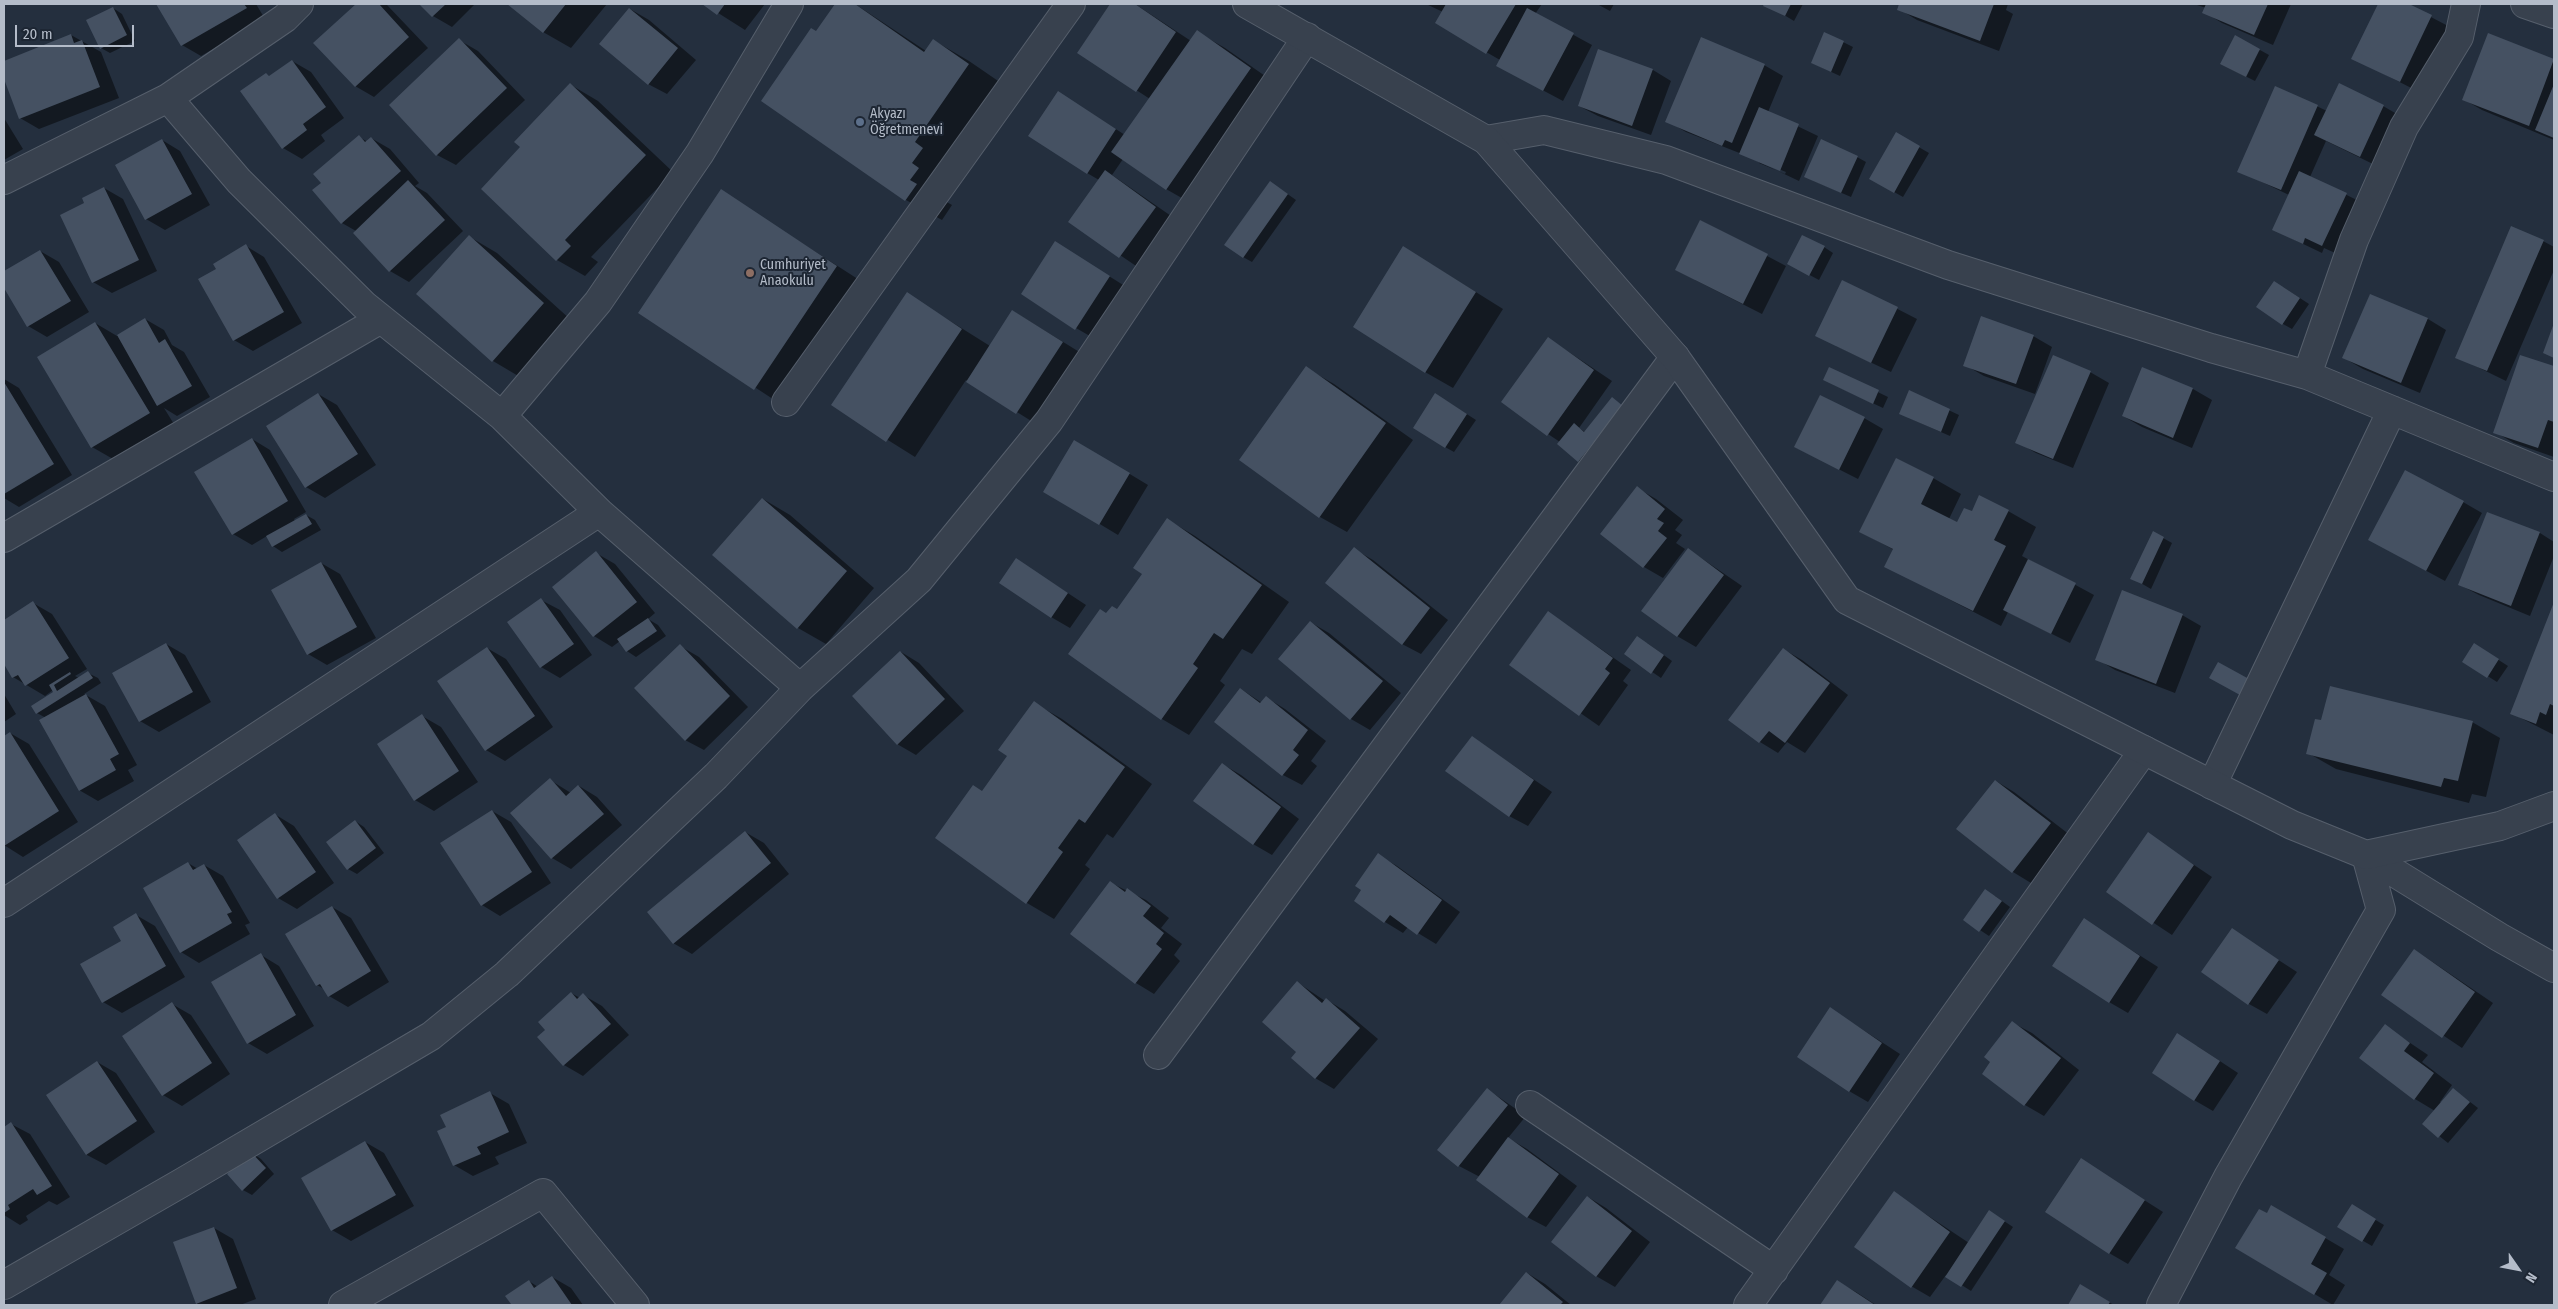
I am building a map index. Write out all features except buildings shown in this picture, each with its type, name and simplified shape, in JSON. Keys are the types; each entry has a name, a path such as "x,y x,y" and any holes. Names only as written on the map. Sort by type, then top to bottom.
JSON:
{"street":[{"path":"4,180 168,98 284,18 299,4"},
{"path":"502,416 598,302 700,153 789,4"},
{"path":"786,402 1071,4"},
{"path":"1248,4 1486,140 1675,356 1847,600 2292,825 2366,854 2499,937 2554,968"},
{"path":"2307,376 2354,240 2404,127 2459,37 2466,4"},
{"path":"2525,4 2554,14"},
{"path":"4,1285 431,1036 507,974 694,797 800,688 919,580 1049,421 1306,37"},
{"path":"168,98 239,181 364,305 502,416 599,512 800,688"},
{"path":"1486,140 1544,130 1666,160 1948,265 2307,376 2554,477"},
{"path":"4,538 381,319"},
{"path":"1158,1055 1675,356"},
{"path":"2212,785 2392,410"},
{"path":"4,903 599,512"},
{"path":"1748,1305 2144,750"},
{"path":"2366,854 2500,826 2554,806"},
{"path":"2161,1305 2228,1177 2381,910 2366,854"},
{"path":"1530,1105 1774,1270"},
{"path":"343,1305 543,1193 635,1305"}],"place":[{"name":"Akyazı Öğretmenevi","path":"860,122"},
{"name":"Cumhuriyet Anaokulu","path":"750,273"}]}
